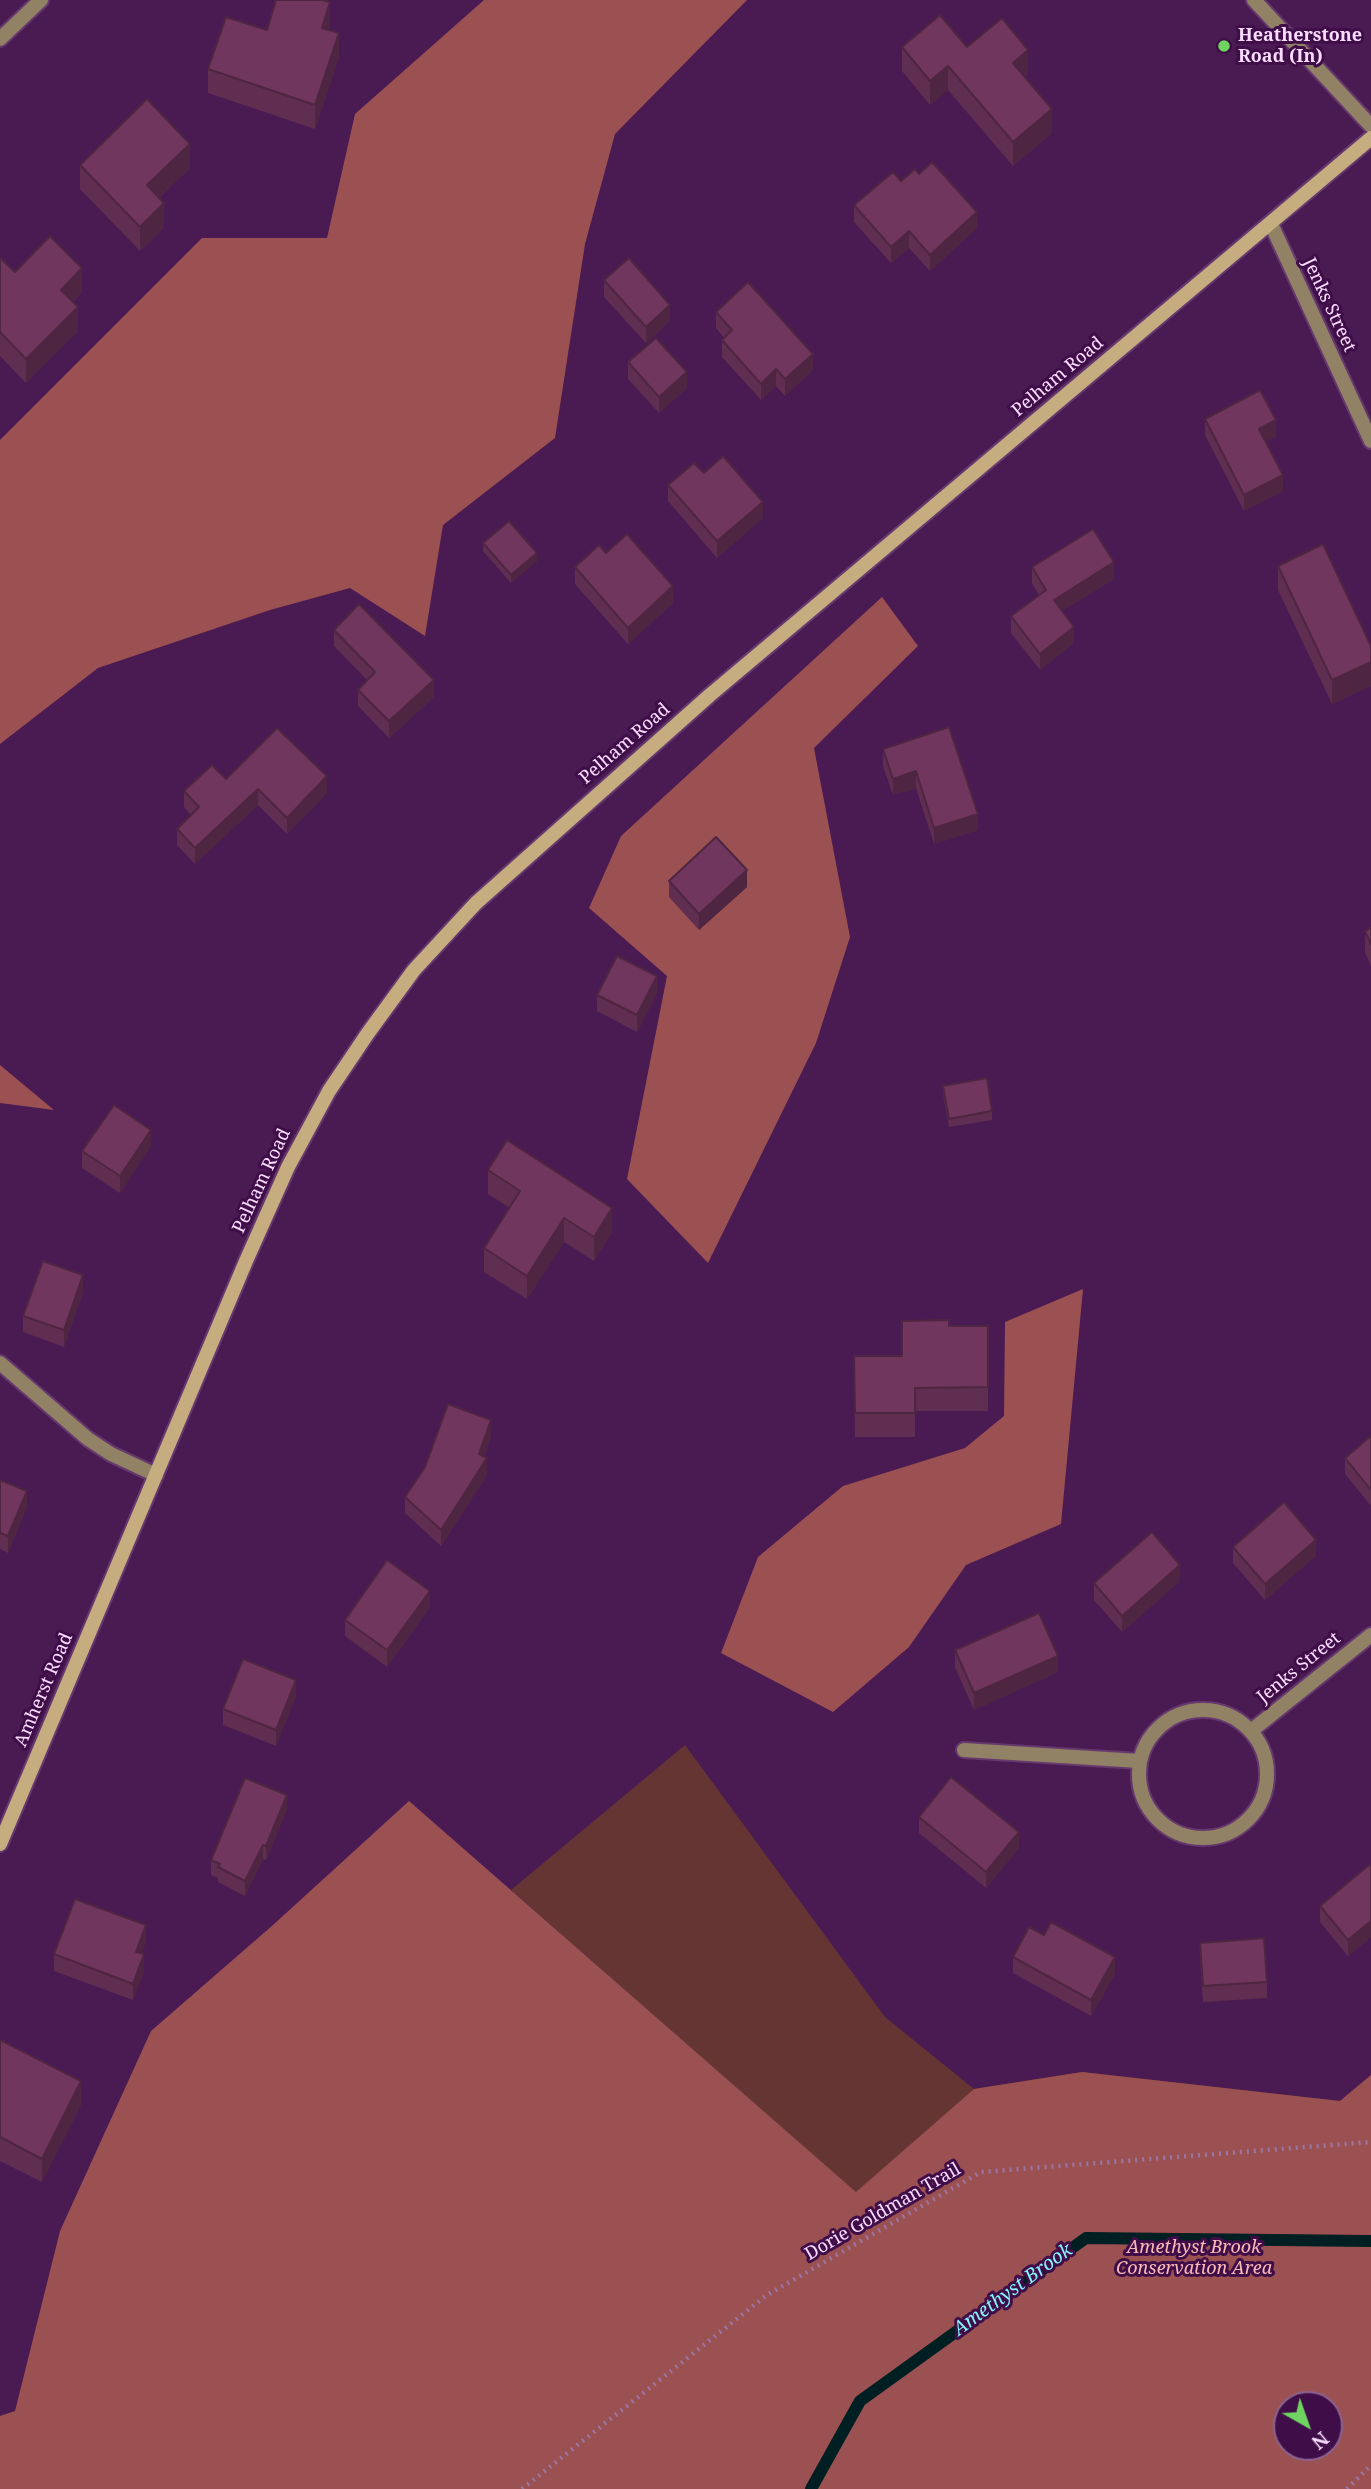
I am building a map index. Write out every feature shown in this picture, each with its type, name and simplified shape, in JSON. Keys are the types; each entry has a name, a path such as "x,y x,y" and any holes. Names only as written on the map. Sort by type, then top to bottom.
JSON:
{"main road":[{"name":"Pelham Road","path":"124,1551 288,1167 312,1122 368,1033 439,941 476,903 710,695 1371,138"},
{"name":"Amherst Road","path":"0,1844 124,1551"}],"street":[{"path":"0,39 41,0"},
{"path":"1254,0 1371,126"},
{"name":"Jenks Street","path":"1270,223 1371,441"},
{"path":"0,1363 88,1439 111,1454 156,1475"},
{"name":"Jenks Street","path":"1251,1731 1371,1635"},
{"path":"1206,1709 1231,1715 1251,1731 1267,1761 1268,1773 1264,1796 1253,1815 1235,1830 1224,1835 1202,1838 1190,1837 1169,1829 1159,1821 1144,1799 1138,1774 1143,1749 1158,1728 1168,1719 1192,1710 1206,1709"},
{"path":"964,1750 1139,1761"}],"path":[{"name":"Dorie Goldman Trail","path":"522,2489 767,2295 981,2172 1371,2142"},
{"path":"1347,2489 1371,2465"}],"green space":[{"path":"484,0 747,0 615,134 585,244 555,438 443,525 425,636 350,588 270,610 98,668 0,744 0,440 202,238 327,238 355,114"},
{"path":"882,597 918,646 814,748 850,937 816,1043 708,1263 627,1179 667,976 589,908 621,836"},
{"path":"0,1065 54,1110 0,1103"},
{"path":"1083,1289 1061,1524 966,1565 909,1647 833,1712 721,1653 758,1557 843,1486 965,1448 1004,1416 1005,1322"},
{"name":"Amethyst Brook Conservation Area","path":"685,1745 885,2017 974,2089 1082,2072 1340,2101 1371,2075 1371,2489 1194,2489 511,1890"},
{"path":"409,1801 856,2192 974,2089 1082,2072 1340,2101 1371,2075 1371,2489 0,2489 0,2416 15,2411 60,2231 151,2031"}],"building":[{"path":"276,0 330,2 322,28 339,33 315,105 208,69 226,17 267,30"},
{"path":"940,15 967,47 1002,18 1028,50 1013,63 1052,109 1013,142 948,66 930,81 902,47"},
{"path":"147,99 190,144 147,185 164,203 140,227 80,165"},
{"path":"932,162 977,212 930,255 909,231 891,247 854,205 893,172 901,181 915,169 919,174"},
{"path":"50,236 82,268 61,290 78,307 26,359 0,332 0,258 15,272"},
{"path":"629,258 670,305 646,327 604,280"},
{"path":"748,282 813,354 785,379 776,369 761,384 722,340 732,330 716,312"},
{"path":"656,338 687,372 659,397 628,362"},
{"path":"1260,390 1276,420 1259,429 1283,475 1244,495 1205,419"},
{"path":"723,456 763,502 717,541 668,485 694,463 704,473"},
{"path":"509,521 537,553 511,575 483,543"},
{"path":"1093,529 1114,562 1054,600 1074,627 1040,654 1011,616 1046,590 1032,567"},
{"path":"627,534 673,586 628,628 575,567 599,545 606,553"},
{"path":"1323,544 1371,646 1371,662 1332,680 1278,566"},
{"path":"359,604 434,680 389,721 358,690 375,672 334,630"},
{"path":"949,727 978,814 934,828 916,771 893,779 883,749"},
{"path":"277,728 327,776 287,818 258,789 195,848 177,829 199,807 184,791 212,765 226,779"},
{"path":"716,837 747,870 699,914 669,881"},
{"path":"1371,928 1371,945 1365,931"},
{"path":"617,956 657,976 637,1015 597,995"},
{"path":"987,1078 992,1111 949,1119 943,1086"},
{"path":"114,1105 151,1130 120,1176 82,1151"},
{"path":"507,1140 612,1208 594,1237 564,1218 527,1276 484,1248 520,1191 488,1170"},
{"path":"43,1261 83,1275 64,1330 23,1316"},
{"path":"949,1320 949,1326 988,1326 988,1387 915,1388 915,1413 855,1413 854,1356 902,1356 902,1321"},
{"path":"448,1404 491,1420 479,1454 487,1458 441,1530 405,1497 425,1467"},
{"path":"1371,1436 1371,1490 1345,1458"},
{"path":"0,1480 27,1491 8,1536 0,1533"},
{"path":"1284,1502 1316,1540 1265,1584 1233,1547"},
{"path":"1152,1532 1180,1565 1122,1616 1094,1583"},
{"path":"387,1560 430,1591 387,1650 345,1620"},
{"path":"1039,1613 1058,1656 974,1693 955,1650"},
{"path":"243,1659 296,1680 276,1730 223,1709"},
{"path":"951,1777 1019,1832 986,1872 919,1817"},
{"path":"245,1778 287,1795 266,1846 263,1845 245,1881 218,1867 220,1864 211,1860"},
{"path":"1369,1865 1371,1921 1348,1940 1320,1906"},
{"path":"75,1899 146,1925 136,1952 144,1954 133,1984 54,1954"},
{"path":"1051,1922 1115,1957 1091,2000 1013,1957 1029,1927 1044,1935"},
{"path":"1264,1938 1267,1982 1203,1986 1200,1943"},
{"path":"0,2040 81,2081 42,2159 0,2137"}],"waterway":[{"name":"Amethyst Brook","path":"811,2489 860,2401 1086,2238 1371,2241"}],"place":[{"name":"Heatherstone Road (In)","path":"1224,46"}]}
